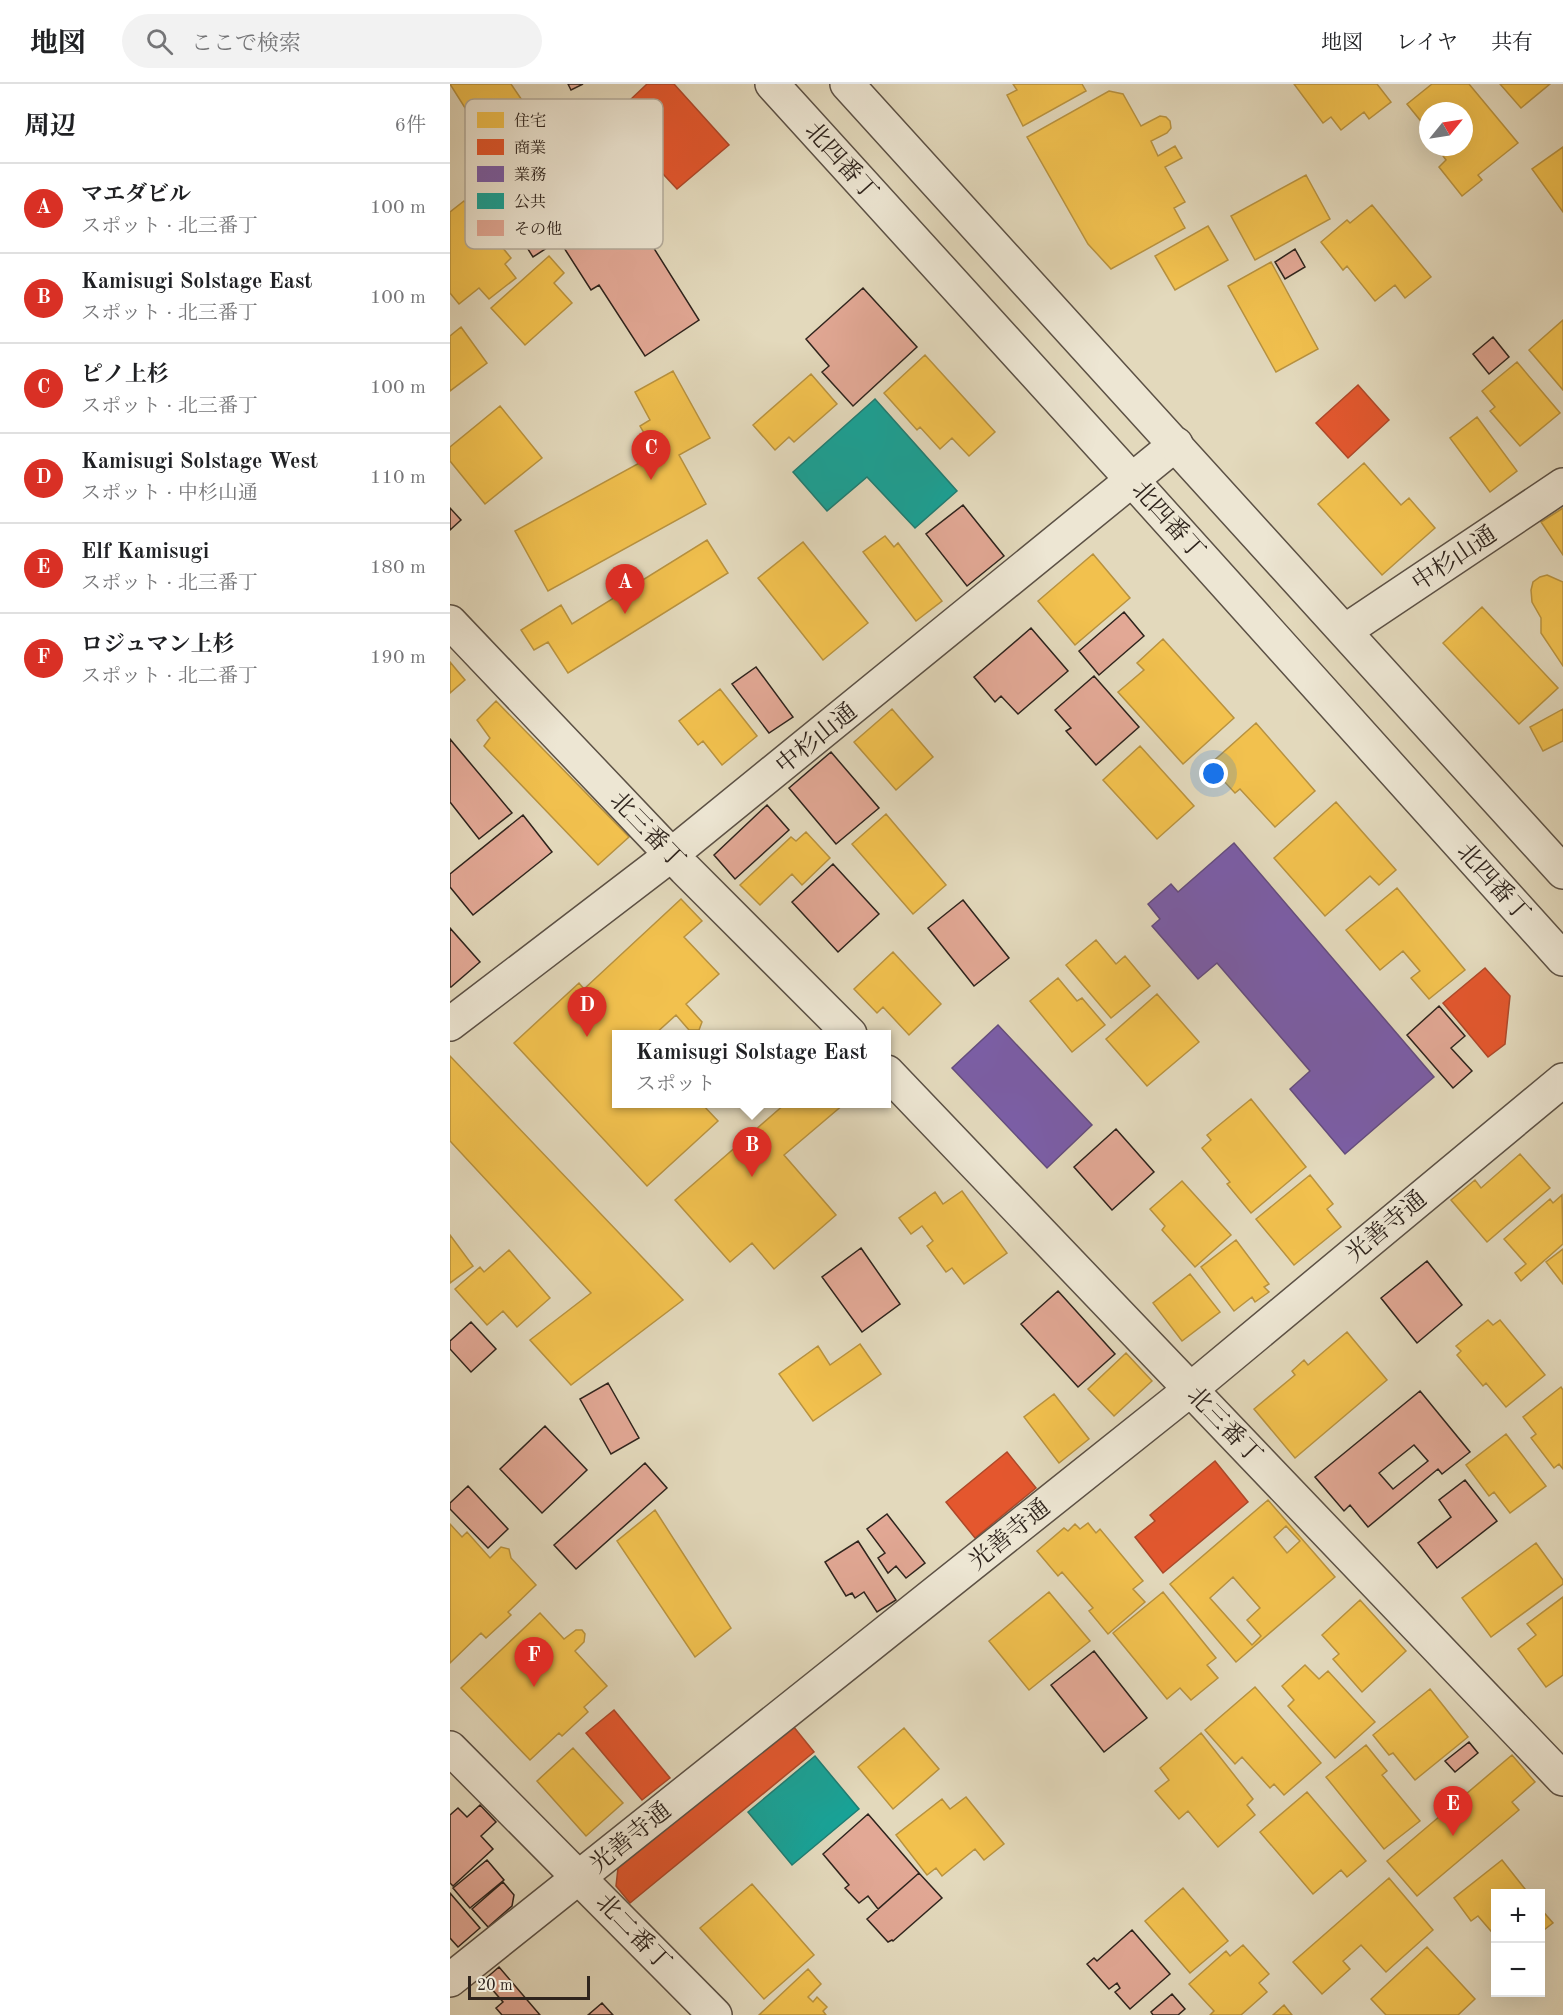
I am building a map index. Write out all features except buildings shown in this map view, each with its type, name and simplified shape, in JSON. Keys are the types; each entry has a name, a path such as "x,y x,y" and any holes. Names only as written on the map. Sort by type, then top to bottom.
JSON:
{"street":[{"name":"北四番丁","path":"772,84 1563,959"},
{"path":"847,84 1563,872"},
{"name":"中杉山通","path":"450,1024 671,855 1176,444"},
{"name":"中杉山通","path":"1345,631 1563,485"},
{"name":"北三番丁","path":"450,622 671,855 845,1030"},
{"name":"北三番丁","path":"891,1076 1563,1779"},
{"name":"光善寺通","path":"450,1980 1191,1389 1563,1080"},
{"name":"北二番丁","path":"450,1748 716,2015"}],"place":[{"name":"ピノ上杉","path":"651,480"},
{"name":"マエダビル","path":"625,614"},
{"name":"Kamisugi Solstage West","path":"587,1037"},
{"name":"Kamisugi Solstage East","path":"752,1177"},
{"name":"ロジュマン上杉","path":"534,1687"},
{"name":"Elf Kamisugi","path":"1453,1836"}]}
